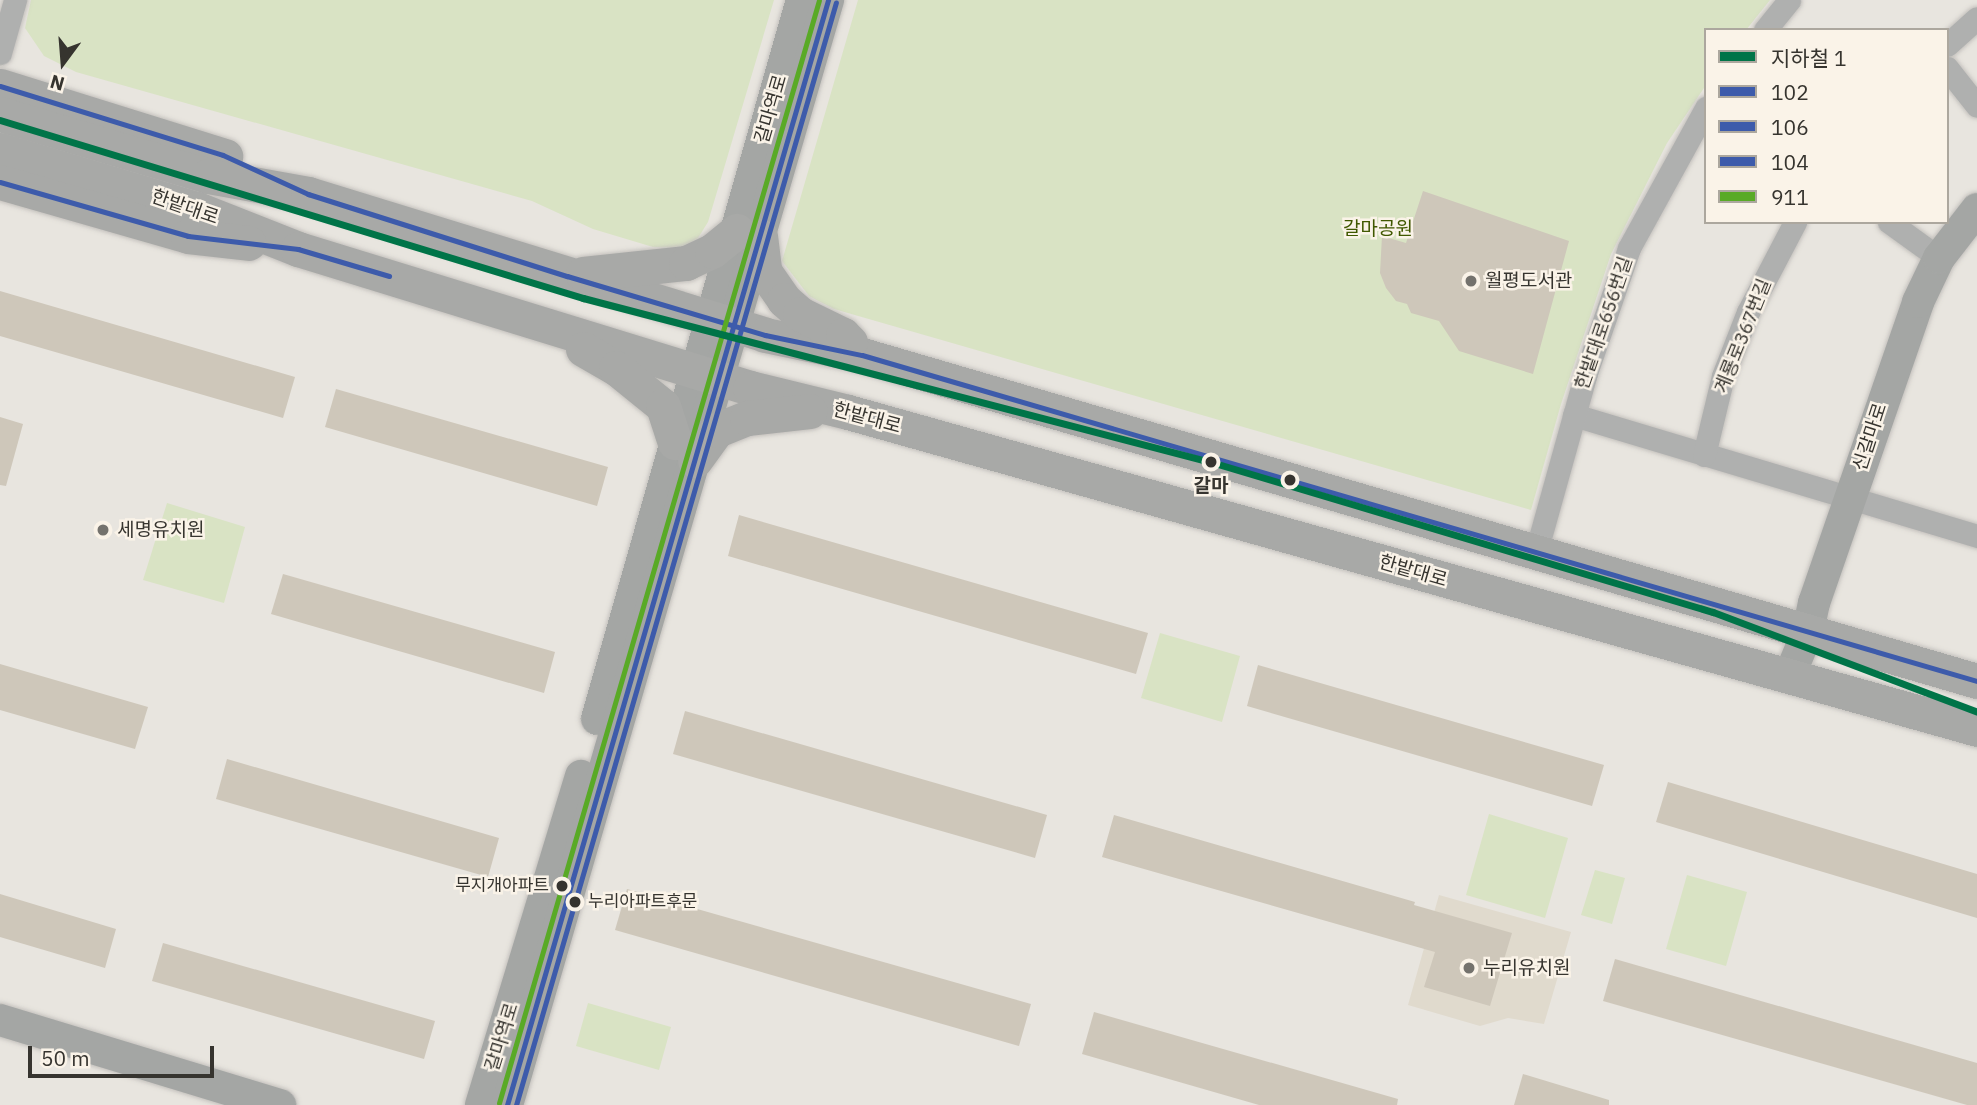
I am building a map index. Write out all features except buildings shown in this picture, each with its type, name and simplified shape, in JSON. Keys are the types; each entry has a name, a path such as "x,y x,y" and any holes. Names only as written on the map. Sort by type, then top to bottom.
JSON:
{"main road":[{"name":"갈마역로","path":"748,233 802,0"},
{"name":"갈마역로","path":"507,1105 722,322 748,233 828,0"},
{"path":"0,86 223,155 307,194"},
{"name":"한밭대로","path":"0,114 208,176 307,194 765,335 862,355 1977,681"},
{"name":"한밭대로","path":"0,150 197,209 298,249 560,327 707,375 848,412 1789,677"},
{"path":"0,182 188,236 298,249"},
{"name":"신갈마로","path":"1789,677 1808,631 1814,603 1890,375 1918,302 1939,258 1977,209"},
{"path":"567,276 687,262 748,233 764,271 784,300 800,314 843,335 862,355"},
{"path":"560,327 584,349 616,369 663,406 685,451 717,430 747,418 802,411 848,412"},
{"name":"갈마역로","path":"481,1105 585,764 685,451"},
{"path":"1789,677 1977,729"},
{"path":"0,1020 280,1105"}],"street":[{"path":"0,52 15,0"},
{"path":"1767,28 1789,0"},
{"path":"1949,43 1977,18"},
{"path":"1949,71 1977,106"},
{"name":"한밭대로656번길","path":"1536,552 1584,376 1629,248 1704,112"},
{"name":"계룡로367번길","path":"1703,454 1723,376 1748,312 1794,224"},
{"path":"1892,224 1939,258"},
{"path":"1574,415 1977,536"}],"shaded area":[{"path":"1439,895 1571,932 1544,1024 1508,1018 1480,1026 1408,1005"}],"green space":[{"path":"31,0 774,0 708,222 698,238 683,248 653,247 593,229 532,201 76,72 44,56 25,28"},
{"name":"갈마공원","path":"858,0 1770,0 1748,28 1704,28 1704,88 1667,143 1611,254 1561,404 1531,510 834,309 809,296 782,261"},
{"path":"167,503 245,527 224,603 143,580"},
{"path":"1160,633 1240,656 1222,722 1141,698"},
{"path":"1489,814 1568,838 1545,918 1466,895"},
{"path":"1595,870 1625,878 1612,924 1581,915"},
{"path":"1687,875 1747,892 1726,966 1666,949"},
{"path":"588,1003 671,1027 659,1070 576,1046"}],"metro line":[{"name":"1","path":"0,120 583,298 1211,462 1713,612 1977,712"}],"transit line":[{"name":"911","path":"499,1103 819,0"},
{"name":"106","path":"507,1105 828,0"},
{"name":"104","path":"516,1105 836,2"},
{"name":"102","path":"0,86 223,155 308,194 567,276 765,335 862,355 1977,681"},
{"name":"102","path":"0,182 188,236 298,249 389,276"}],"place":[{"name":"월평도서관","path":"1471,281"},
{"name":"갈마","path":"1211,462"},
{"name":"세명유치원","path":"103,530"},
{"name":"무지개아파트","path":"562,886"},
{"name":"누리아파트후문","path":"575,902"},
{"name":"누리유치원","path":"1469,968"}]}
